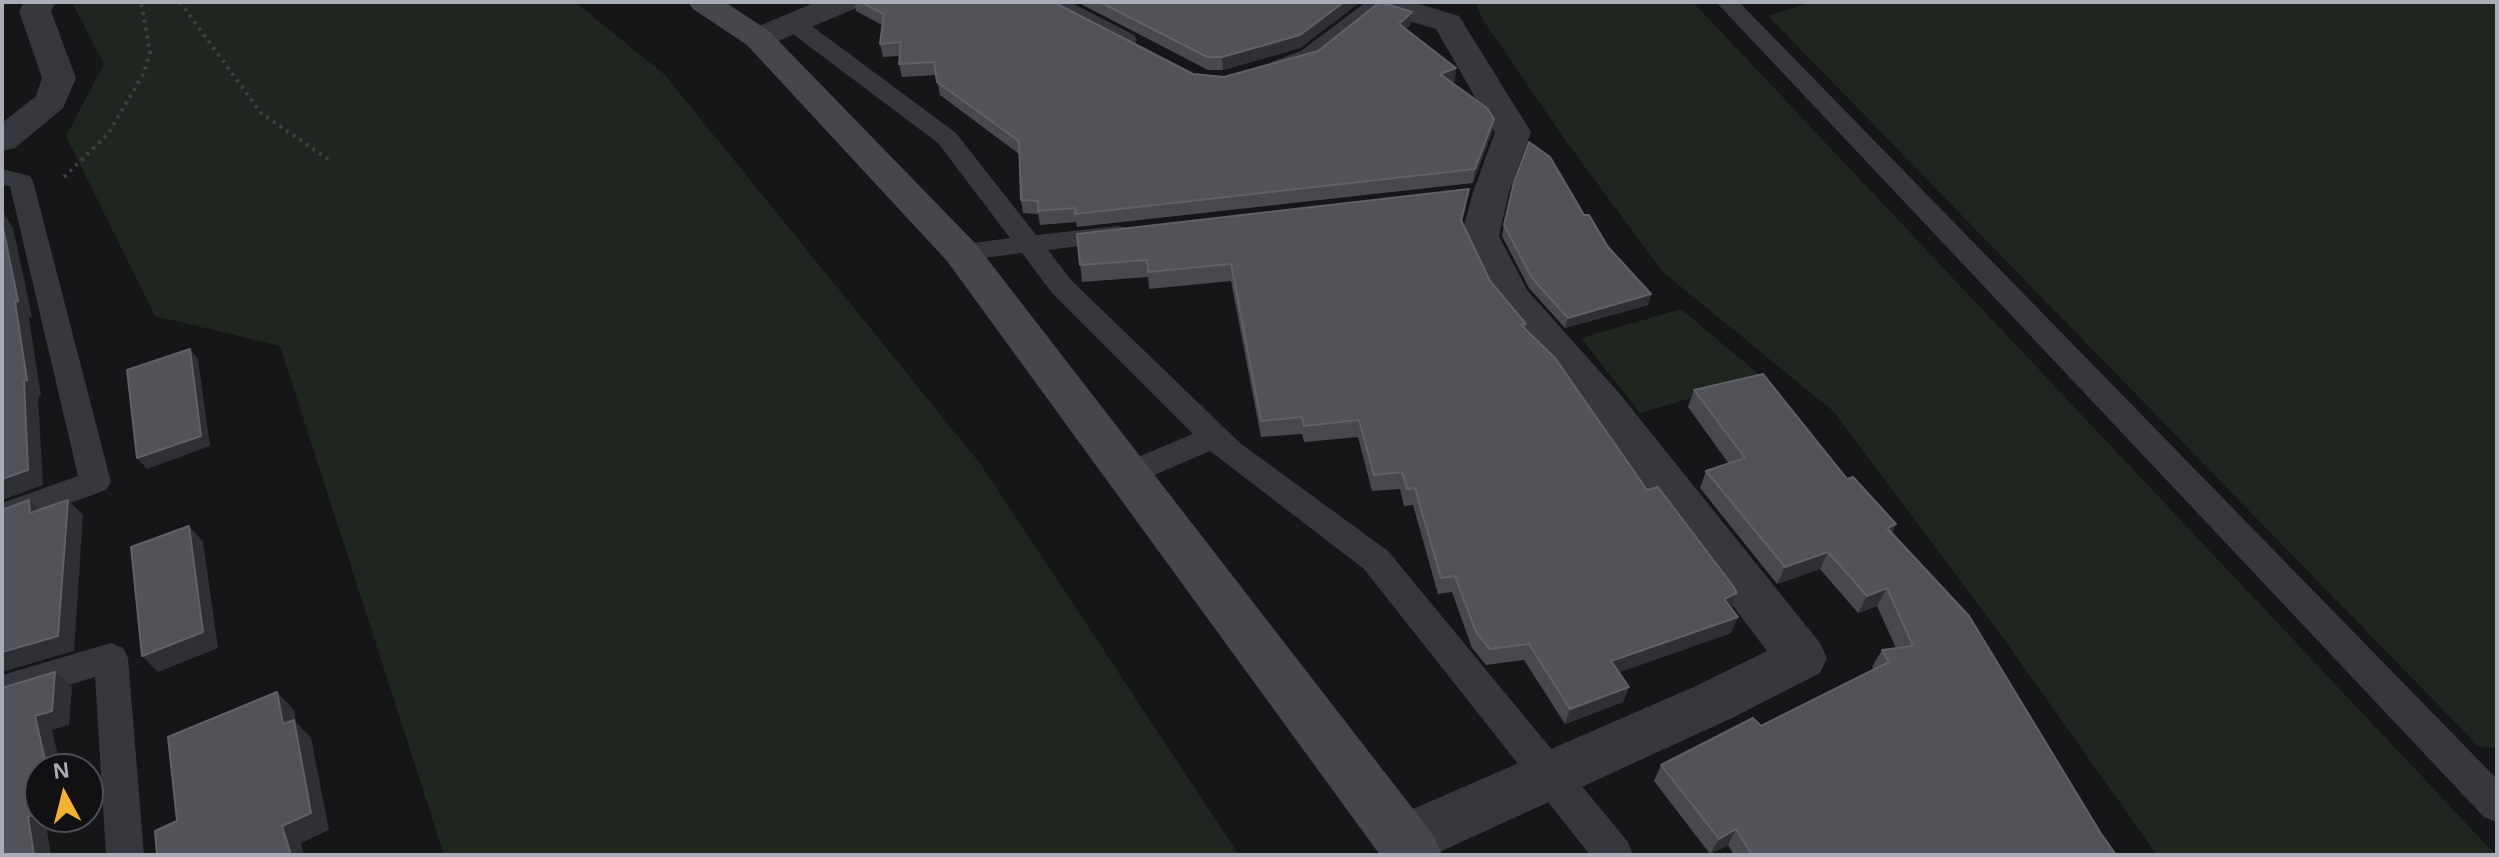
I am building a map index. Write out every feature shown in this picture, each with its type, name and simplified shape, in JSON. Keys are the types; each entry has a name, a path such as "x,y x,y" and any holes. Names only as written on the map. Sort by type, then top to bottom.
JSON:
{"street":[{"path":"2,140 51,101 59,78 35,11 40,2"},
{"path":"704,2 776,31 961,252 1409,848 1552,774 1714,702 1802,658 1604,404 1510,297 1480,236 1475,194 1513,132 1448,23 1380,2"},
{"path":"776,31 843,2"}],"lane":[{"path":"1054,2 1149,52"},
{"path":"1252,73 1309,56 1380,2"},
{"path":"1727,2 2497,805"},
{"path":"776,31 947,138 1062,287 1214,437 1376,560 1552,774 1614,855"},
{"path":"2,177 21,181 95,482 2,516"},
{"path":"961,252 1137,232"},
{"path":"1127,474 1214,437"},
{"path":"2,690 111,658 125,855"}],"path":[{"path":"29,211 108,134 144,73 150,52 141,2"},
{"path":"180,2 261,113 332,162"}],"shaded area":[{"path":"72,2 575,2 665,75 982,466 1239,855 444,855 280,346 155,316 66,136 104,64"},
{"path":"1475,2 1693,2 2496,855 2157,855 2001,635 1834,412 1663,272 1568,144 1483,20"},
{"path":"1812,2 2497,2 2497,748 2478,746 1768,16"},
{"path":"1681,309 1762,377 1640,413 1581,338"}],"building":[{"path":"861,2 1053,2 1193,74 1224,77 1318,51 1380,2 1412,12 1399,24 1456,68 1440,74 1487,108 1494,119 1475,169 1075,214 1075,208 1038,211 1038,201 1021,200 1019,141 937,82 934,62 899,64 901,42 880,44 884,14"},
{"path":"1100,2 1344,2 1300,35 1222,57 1207,57"},
{"path":"1529,142 1550,157 1584,215 1589,215 1608,247 1651,294 1568,318 1532,278 1504,225 1514,182"},
{"path":"1469,189 1461,220 1490,281 1526,324 1521,325 1555,358 1647,490 1658,487 1737,593 1724,599 1738,617 1611,661 1629,687 1570,709 1529,644 1490,649 1476,632 1455,576 1441,578 1415,488 1407,489 1402,472 1374,475 1359,420 1304,426 1302,417 1261,421 1231,264 1148,272 1147,260 1080,265 1077,234"},
{"path":"2,223 18,301 15,302 27,380 24,381 28,470 2,479"},
{"path":"190,349 201,436 137,458 127,370"},
{"path":"1763,374 1847,479 1853,477 1896,524 1887,528 1969,616 2116,855 1752,855 1736,829 1719,839 1661,765 1753,718 1761,726 1889,662 1882,650 1913,646 1887,588 1867,596 1828,552 1785,567 1706,471 1745,458 1694,390"},
{"path":"29,500 30,513 68,500 58,636 2,652 2,510"},
{"path":"189,526 203,632 142,656 131,547"},
{"path":"55,672 52,711 35,716 43,753 24,753 24,833 31,833 34,855 2,855 2,688"},
{"path":"277,692 283,724 294,720 311,813 282,826 291,855 157,855 155,831 177,821 168,737"}]}
